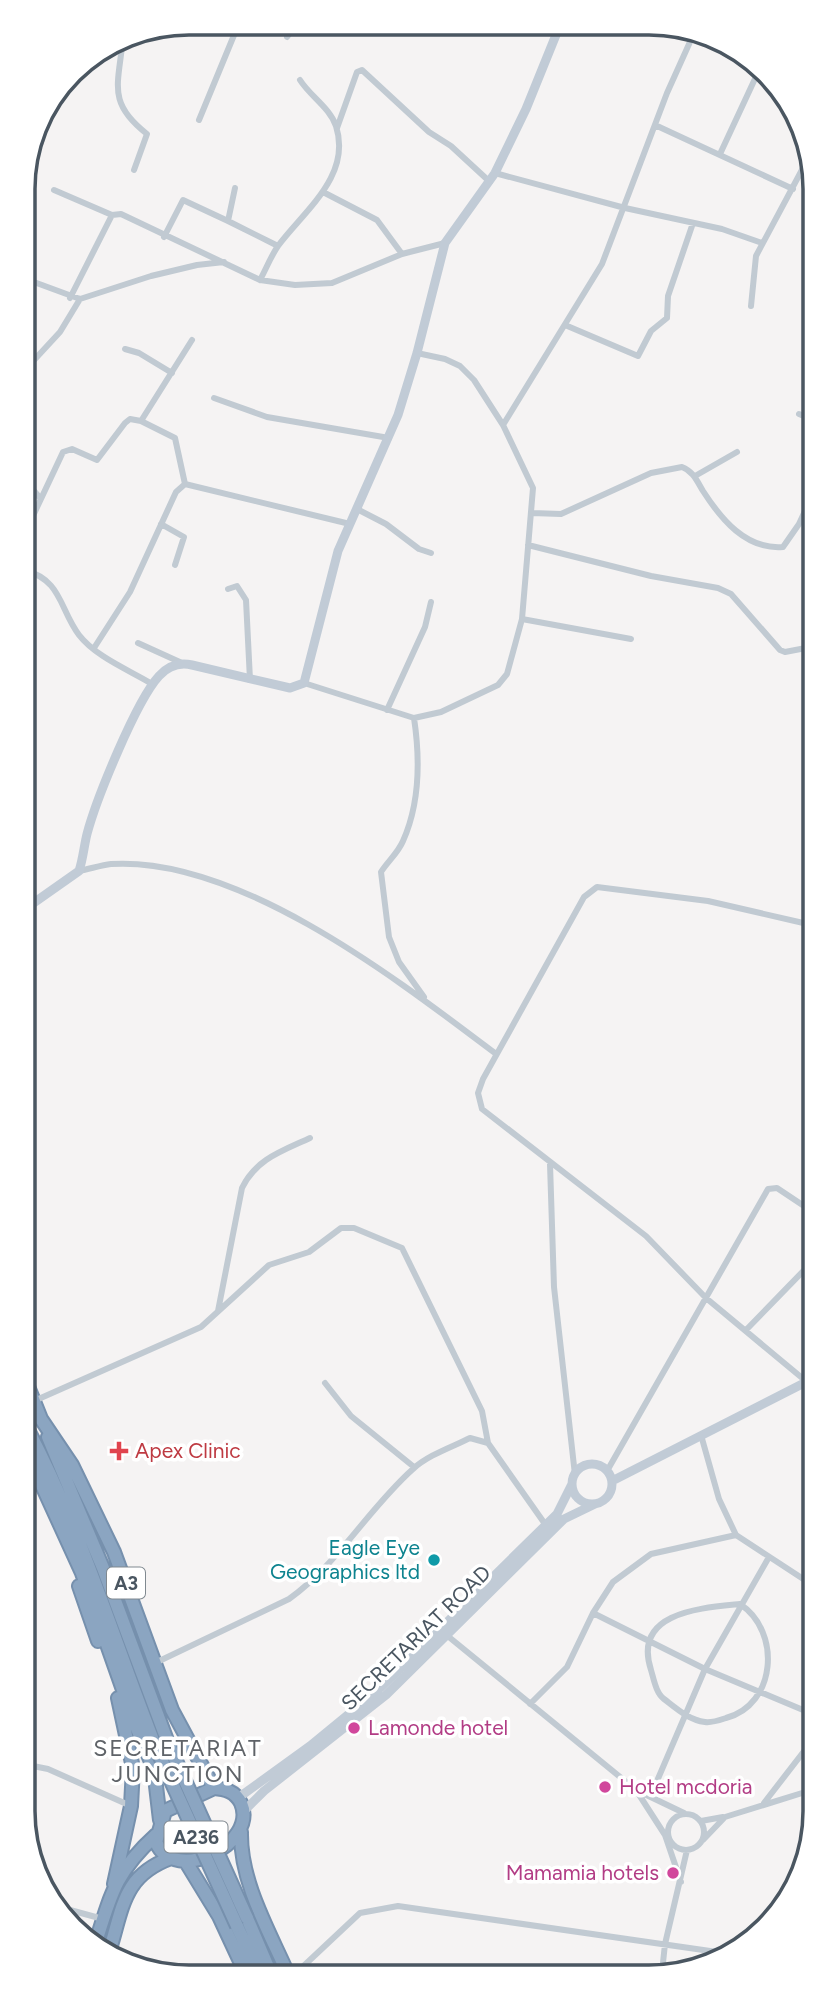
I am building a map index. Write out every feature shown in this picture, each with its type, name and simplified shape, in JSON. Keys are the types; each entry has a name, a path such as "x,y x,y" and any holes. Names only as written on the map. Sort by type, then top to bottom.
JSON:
{"highway":[{"name":"A3","path":"35,1404 41,1419 72,1465 114,1552 172,1710 214,1788"},
{"name":"A236","path":"41,1419 103,1568 162,1745"},
{"name":"A236","path":"35,1443 162,1745 242,1922 266,1965"},
{"name":"A3","path":"35,1464 95,1607 135,1724 154,1769 160,1820"},
{"path":"58,1522 129,1738 133,1768 131,1806 114,1884 98,1935"},
{"path":"214,1788 243,1794 241,1832 198,1860 186,1862 171,1858 158,1846 156,1835 160,1820 171,1806 214,1788"},
{"name":"A236","path":"241,1832 241,1852 247,1874 285,1965"},
{"path":"114,1884 135,1854 156,1835"},
{"path":"112,1944 128,1890 152,1865 171,1858"},
{"name":"A236","path":"186,1862 212,1902 242,1965"},
{"name":"A236","path":"242,1922 256,1965"}],"street":[{"path":"199,120 234,35"},
{"path":"304,683 333,569 389,438 417,353 445,243 495,173 526,109 556,35"},
{"path":"503,425 602,264 691,41"},
{"path":"122,51 117,101 129,120 147,134 134,170"},
{"path":"337,128 358,72 362,70 429,132 451,146 490,182"},
{"path":"720,154 756,78"},
{"path":"260,279 278,246 323,192 339,155 337,128 300,80"},
{"path":"655,125 793,189"},
{"path":"495,173 625,208 722,229 762,243"},
{"path":"751,306 754,266 762,243 802,175"},
{"path":"228,221 235,188"},
{"path":"54,190 112,215 121,214 164,237 260,279 315,286 344,279 402,254 445,243"},
{"path":"323,192 377,220 402,254"},
{"path":"164,237 183,200 278,246"},
{"path":"70,298 112,215"},
{"path":"565,325 638,356 651,331 667,318 668,296 693,223"},
{"path":"35,283 70,298 80,299 151,276 197,265 226,262"},
{"path":"35,359 60,332 80,299"},
{"path":"141,421 192,340"},
{"path":"125,349 139,353 172,373"},
{"path":"138,643 182,663 290,688 304,683 414,718 441,712 503,681 522,619 533,488 503,425 474,380 460,366 417,353"},
{"path":"214,398 267,417 389,438"},
{"path":"799,414 803,416"},
{"path":"35,510 63,452 72,449 97,460 130,419 141,421 175,438 185,484"},
{"path":"695,476 737,452"},
{"path":"532,513 561,514 651,473 674,467 688,470 695,476 718,512 752,543 783,547 803,514"},
{"path":"94,648 130,592 176,492 185,484"},
{"path":"185,484 350,524"},
{"path":"35,492 40,498"},
{"path":"357,509 386,524 419,549 431,553"},
{"path":"161,524 184,537 175,565"},
{"path":"528,545 652,576 718,588 731,594 780,650 785,652 803,649"},
{"path":"35,574 46,578 79,634 94,648 152,684"},
{"path":"228,589 237,586 246,600 250,680"},
{"path":"387,710 425,627 431,602"},
{"path":"522,619 631,639"},
{"path":"79,871 87,832 130,724 152,684 169,667 182,663"},
{"path":"414,718 420,760 412,808 403,841 381,872 390,937 400,962 427,1002"},
{"path":"35,902 79,871 111,864 210,879 292,917 360,954 496,1054"},
{"path":"803,923 708,901 597,887 584,897 496,1054 478,1093 482,1109 646,1236 706,1298 803,1375"},
{"path":"218,1313 242,1188 249,1173 267,1158 310,1138"},
{"path":"550,1164 554,1286 573,1480 581,1501 595,1504 607,1498 612,1481 600,1465 590,1464 573,1480"},
{"path":"607,1471 768,1189 777,1188 803,1205"},
{"path":"35,1401 192,1332 218,1313 270,1265 309,1252 341,1228 354,1228 397,1245 404,1253 482,1411 488,1443 545,1524"},
{"path":"746,1330 803,1271"},
{"path":"325,1383 351,1416 414,1467"},
{"path":"612,1481 803,1383"},
{"path":"700,1434 719,1499 736,1535 803,1579"},
{"path":"155,1663 289,1599 305,1587 414,1467 470,1438 488,1443"},
{"name":"SECRETARIAT ROAD","path":"244,1811 258,1796 365,1713 562,1506 573,1480"},
{"path":"35,1484 40,1481"},
{"name":"SECRETARIAT ROAD","path":"243,1794 356,1709 443,1633 564,1518 595,1504"},
{"path":"530,1704 567,1667 593,1613 613,1582 651,1554 736,1535"},
{"path":"651,1795 705,1669 769,1557"},
{"path":"740,1604 756,1615 770,1661 756,1700 739,1714 708,1723 687,1716 659,1695 648,1662 649,1640 667,1619 695,1609 740,1604"},
{"path":"593,1613 705,1669 803,1710"},
{"path":"443,1633 636,1790 669,1843 681,1882"},
{"path":"763,1805 803,1753"},
{"path":"35,1766 48,1769 131,1806"},
{"path":"636,1790 701,1821 725,1817 803,1793"},
{"path":"669,1843 669,1824 684,1814"},
{"path":"669,1843 687,1850 696,1847 725,1817"},
{"path":"701,1821 703,1839"},
{"path":"663,1964 687,1850"},
{"path":"304,1965 360,1913 398,1906 712,1951"},
{"path":"71,1910 103,1919"}],"place":[{"name":"Apex Clinic","path":"119,1451"},
{"name":"Eagle Eye Geographics ltd","path":"434,1560"},
{"name":"Lamonde hotel","path":"354,1728"},
{"name":"Hotel mcdoria","path":"605,1787"},
{"name":"Mamamia hotels","path":"673,1873"}],"district":[{"name":"SECRETARIAT JUNCTION","path":"178,1761"}]}
